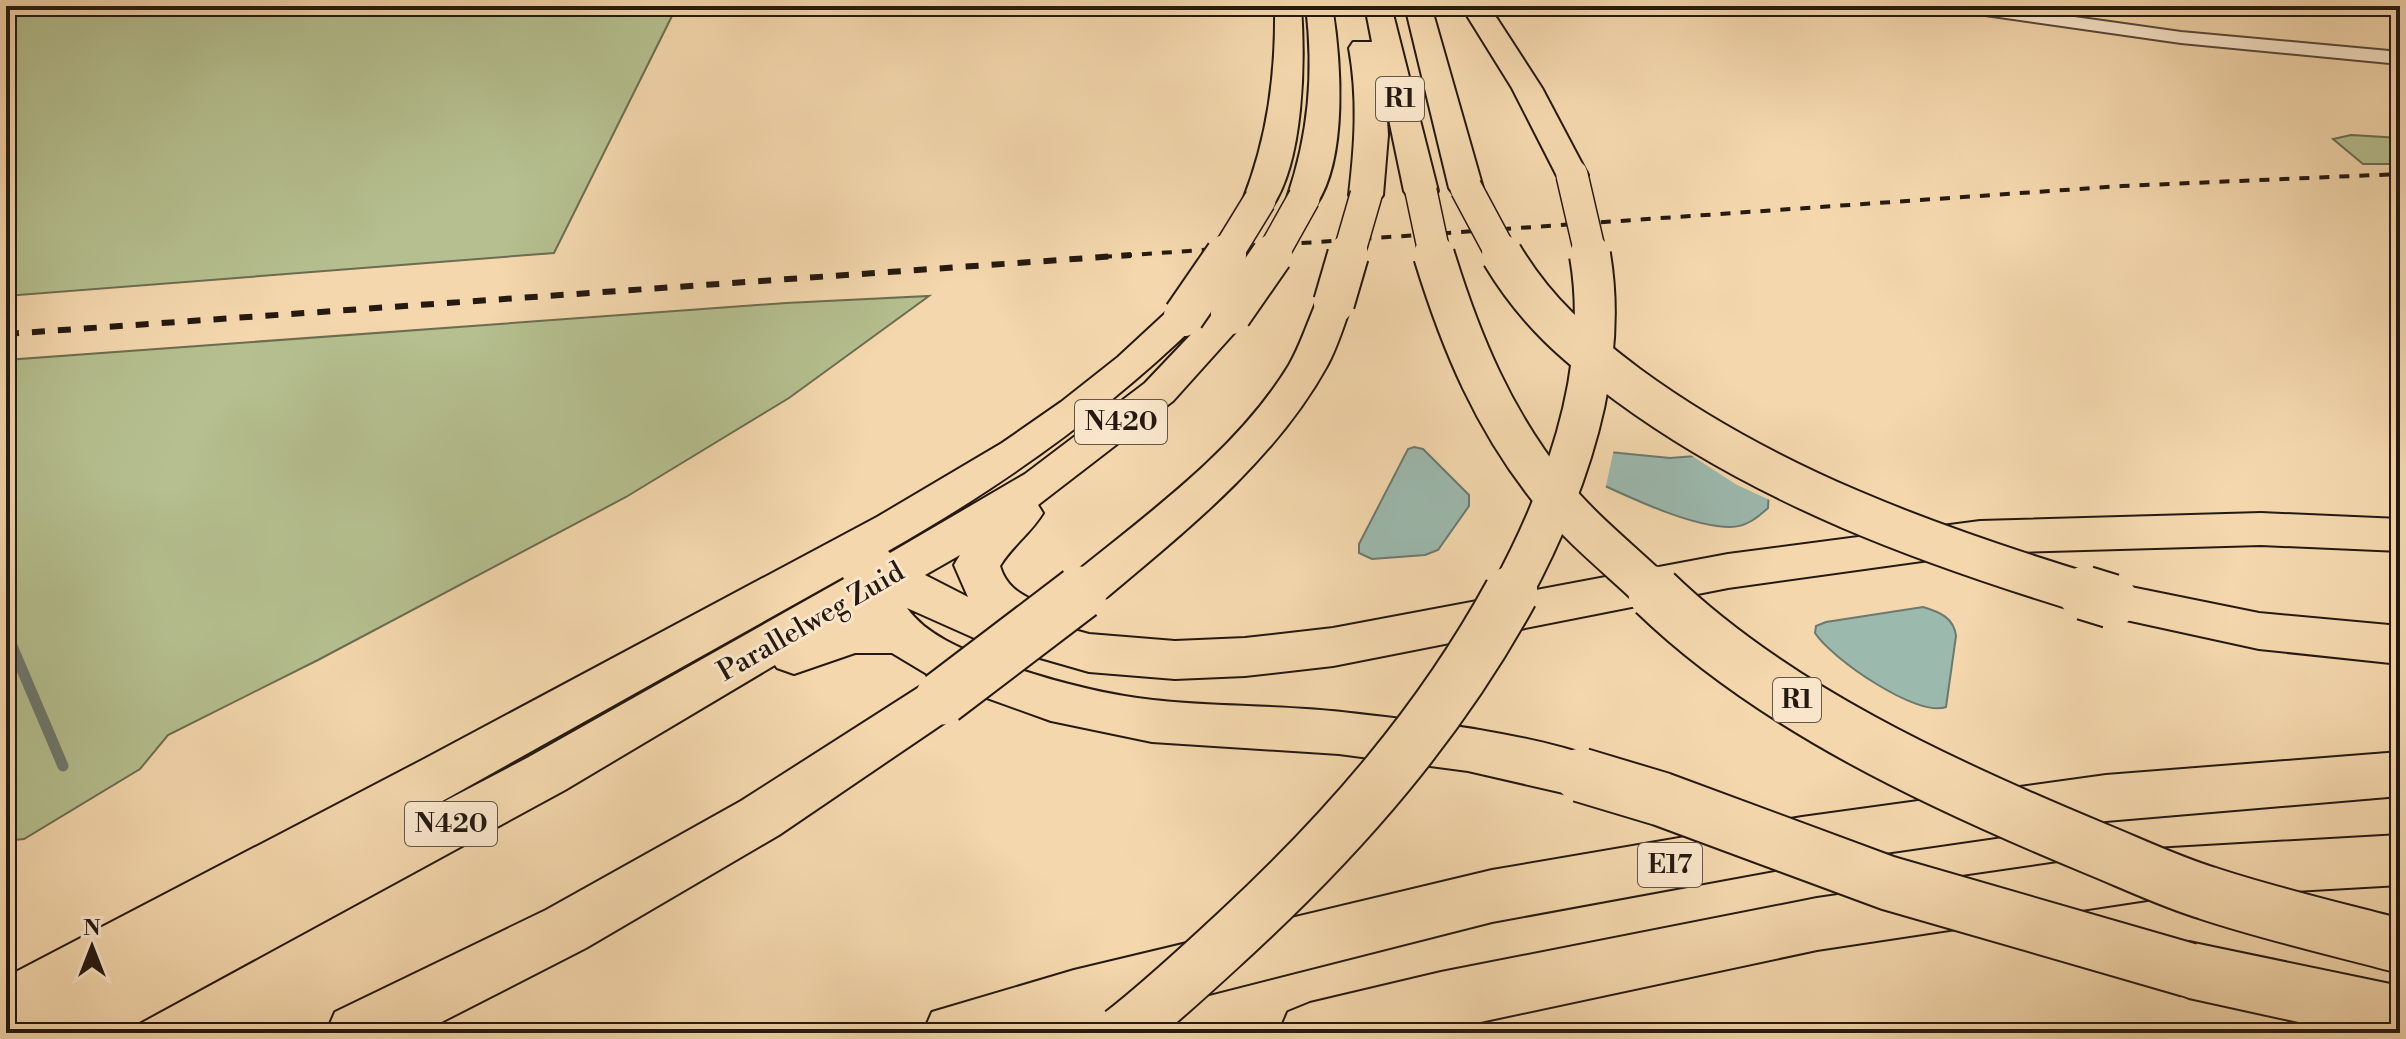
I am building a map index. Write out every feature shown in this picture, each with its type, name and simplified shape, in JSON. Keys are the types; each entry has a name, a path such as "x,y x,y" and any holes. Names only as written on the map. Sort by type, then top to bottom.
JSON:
{"highway":[{"name":"N420","path":"873,570 887,551 1033,457 1052,428 1153,348 1184,316 1260,200 1275,162 1290,71 1288,6"},
{"name":"Parallelweg Zuid","path":"59,1033 199,933 873,570 1040,484 1159,392 1231,314 1271,257 1304,198 1314,170 1327,111 1319,6"},
{"path":"357,1033 566,929 760,818 942,698 1091,585 1185,507 1257,437 1306,367 1334,303 1366,195 1372,135 1370,84 1363,51 1364,6"},
{"name":"R1","path":"1378,6 1444,190 1496,250 1551,322 1640,395 1739,456 1861,516 1975,561 2111,601 2259,631 2400,645"},
{"name":"R1","path":"1418,6 1444,190 1432,249 1454,321 1483,389 1513,442 1554,496 1684,621 1781,691 1873,744 2029,821 2205,893 2400,946"},
{"path":"1122,1033 1291,883 1363,807 1435,719 1490,636 1535,547 1565,473 1589,389 1595,312 1590,248 1572,175 1544,114 1513,60 1474,6"},
{"path":"1040,484 1021,513 995,537 977,565 982,587 1008,612 1056,631 1089,653"},
{"path":"873,570 941,606 998,628 1089,653 1175,660 1245,657 1333,647 1728,571 1980,537 2261,529 2400,535"},
{"name":"Parallelweg Zuid","path":"6,1008 199,933 546,774 692,691 873,570"},
{"path":"873,570 900,635"},
{"path":"692,691 733,682 825,642 854,635 900,635 951,665 1051,701 1152,721 1339,733 1468,750 1581,775 1661,799 1888,883 2189,970 2400,1015"},
{"name":"E17","path":"954,1033 1074,999 1523,891 1802,841 2106,798 2400,774"},
{"path":"1310,1033 1441,1001 1817,924 2154,874 2400,860"}],"street":[{"path":"1964,6 2112,30 2254,47 2400,58"}],"green space":[{"path":"6,6 677,6 554,253 6,296"},
{"path":"2351,135 2400,138 2400,164 2363,164 2333,139"},
{"path":"929,296 789,398 626,497 318,660 168,735 140,769 24,839 6,841 6,360 786,303"}],"shaded area":[{"path":"1408,449 1423,449 1469,495 1469,506 1438,550 1425,555 1372,559 1359,553 1359,544"},
{"path":"1599,451 1670,458 1708,455 1769,490 1768,508 1751,521 1736,527 1714,526 1678,516 1590,479"},
{"path":"1923,607 1945,617 1955,630 1946,707 1916,704 1876,684 1838,657 1815,633 1816,626 1826,622"}],"pier":[{"path":"1598,447 1614,449 1605,490 1586,480"},
{"path":"1708,451 1773,490 1772,501 1737,485 1686,452"}],"waterway":[{"path":"6,632 63,766"}],"railway":[{"path":"1102,257 2122,186 2400,174"},
{"path":"6,334 1131,255"}]}
